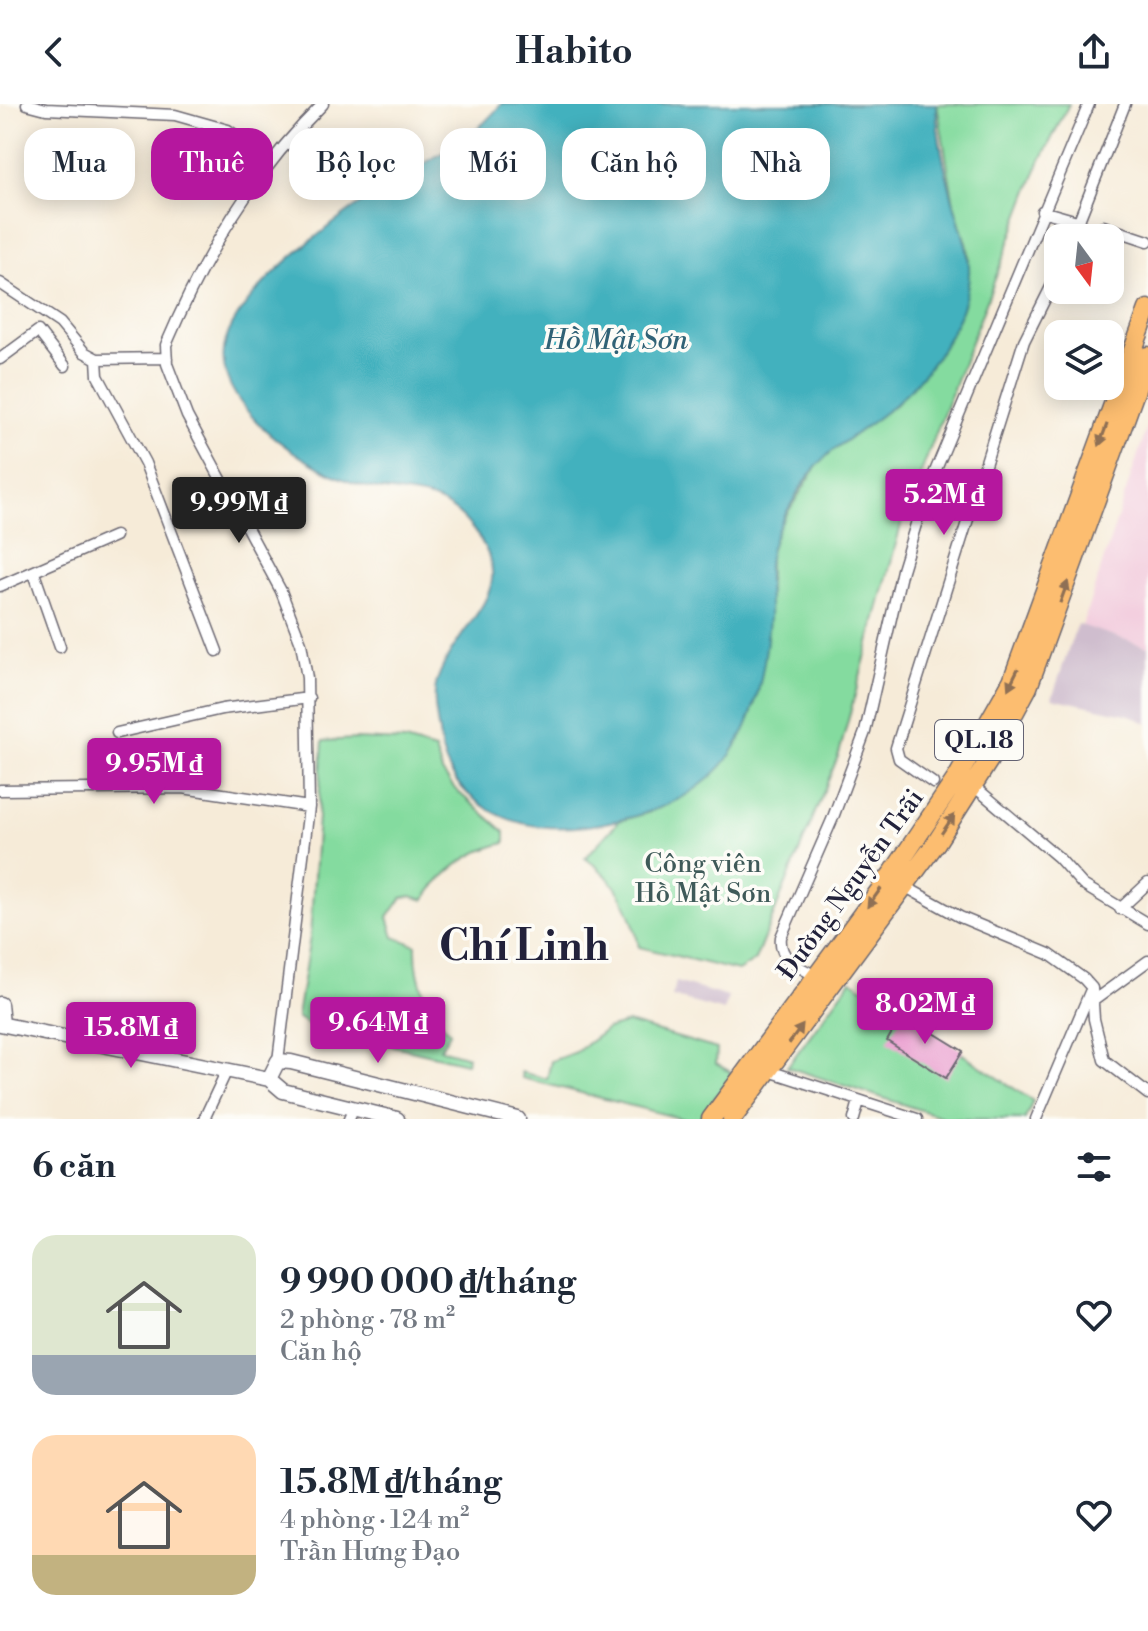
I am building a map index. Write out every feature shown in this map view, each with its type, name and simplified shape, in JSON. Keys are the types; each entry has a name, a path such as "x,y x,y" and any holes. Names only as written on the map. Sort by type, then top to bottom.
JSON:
{"highway":[{"name":"Đường Nguyễn Trãi","path":"711,1119 904,886 967,780 1023,657 1148,309"},
{"name":"Đường Nguyễn Trãi","path":"732,1119 769,1071 824,980 967,780 1028,687 1148,356"}],"street":[{"path":"27,104 46,109 175,115 221,128"},
{"path":"273,156 323,104"},
{"path":"824,980 784,957 780,949 781,937 832,820 865,732 902,570 924,498 1089,104"},
{"path":"1076,224 1125,104"},
{"path":"243,200 221,233 166,345 167,358 187,416 281,591 301,643 309,698 309,807 278,1061 269,1079"},
{"path":"1042,211 1077,221"},
{"path":"1124,233 1148,241"},
{"path":"0,283 60,323 84,352 97,359 167,358"},
{"path":"933,783 899,759 895,750 1024,341 1044,301"},
{"path":"0,359 38,331 65,366"},
{"path":"97,359 98,376 145,463 217,651"},
{"path":"0,586 115,536"},
{"path":"34,573 60,647"},
{"path":"117,733 222,709 309,698"},
{"path":"967,780 1058,857 1083,885 1148,924"},
{"path":"0,790 183,788 309,807"},
{"path":"1120,909 1148,883"},
{"path":"904,886 960,917 1049,954 1092,988 1104,1060 1148,1094"},
{"path":"1093,1001 1148,961"},
{"path":"1036,1119 1092,988"},
{"path":"0,1004 1,1028 269,1079 283,1091 352,1114 397,1119"},
{"path":"278,1061 475,1114 518,1119"},
{"path":"204,1119 227,1070"},
{"path":"769,1071 917,1119"},
{"path":"854,1119 859,1101"}],"shaded area":[{"path":"1148,424 1148,647 1082,626"},
{"path":"1077,624 1148,647 1148,724 1130,715 1052,698"},
{"path":"676,982 728,997 724,1011 672,997"}],"green space":[{"name":"Công viên Hồ Mật Sơn","path":"937,104 1069,104 1039,164 901,525 839,754 755,960 738,971 639,947 622,897 606,876 585,858 619,821 650,812 754,708 769,616 769,552 778,528 823,456 896,404 947,342 968,284 969,253 954,204"},
{"path":"323,741 405,741 435,750 442,772 456,790 505,832 505,843 480,851 459,863 424,900 411,896 402,898 388,917 394,937 416,945 420,981 428,1003 450,1032 440,1049 468,1057 466,1063 310,1026 297,1017 310,937"},
{"path":"851,980 1033,1101 1025,1119 948,1119 787,1067"},
{"path":"628,1023 717,1049 716,1064 731,1072 730,1078 699,1119 683,1119 522,1078 521,1072 547,1079 551,1061 576,1052 607,1029"}],"water":[{"name":"Hồ Mật Sơn","path":"501,104 936,104 942,155 969,263 968,284 958,318 931,365 895,404 820,463 798,492 778,528 769,557 765,659 746,726 731,754 711,777 684,796 651,811 592,825 557,828 505,818 467,793 447,765 436,716 436,685 449,655 485,600 491,583 491,565 483,544 464,519 441,502 415,494 360,485 338,477 289,449 246,410 231,387 224,364 226,340 237,318 276,271 329,226 366,200 424,200 424,164 440,154 440,200 546,200 546,128 477,128"}],"building":[{"path":"903,1014 963,1051 946,1078 887,1041"}],"district":[{"name":"Chí Linh","path":"524,945"}]}
